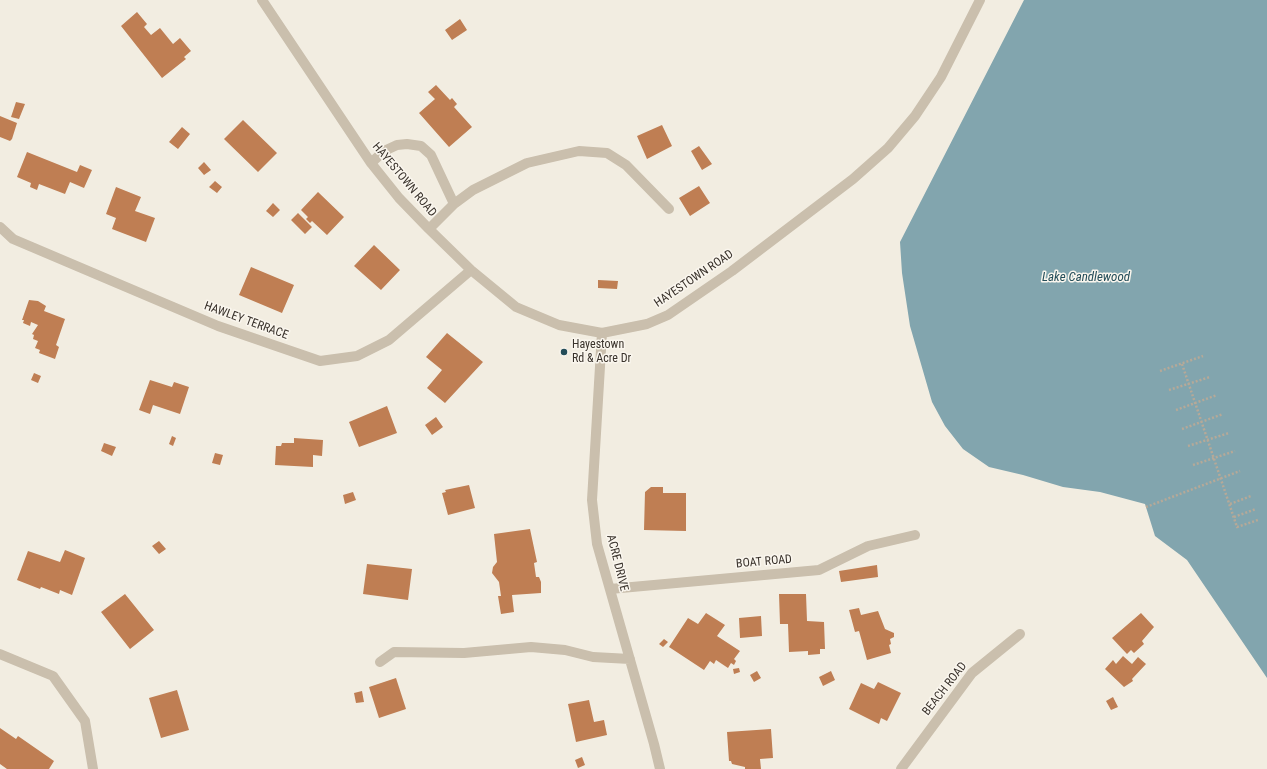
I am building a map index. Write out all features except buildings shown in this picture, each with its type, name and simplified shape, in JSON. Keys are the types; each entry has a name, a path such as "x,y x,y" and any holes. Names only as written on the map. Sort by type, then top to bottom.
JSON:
{"street":[{"name":"HAYESTOWN ROAD","path":"262,0 371,163 399,198 429,229 471,270 516,307 539,318 559,325 602,333 647,324 668,315 732,271 853,179 882,153 915,116 941,77 980,0"},
{"path":"371,163 384,151 397,145 407,144 421,146 430,155 454,204"},
{"path":"429,229 454,204 473,190 527,163 579,151 607,153 626,165 669,209"},
{"name":"HAWLEY TERRACE","path":"0,227 13,239 218,326 320,361 357,356 389,340 471,270"},
{"name":"ACRE DRIVE","path":"602,333 592,500 597,544 660,769"},
{"name":"BOAT ROAD","path":"610,589 819,570 868,546 915,535"},
{"name":"BEACH ROAD","path":"901,769 972,673 1020,634"},
{"path":"380,662 394,652 464,653 531,647 564,650 593,657 630,658"},
{"path":"0,654 53,676 85,721 93,769"}],"path":[{"path":"1160,371 1204,356"},
{"path":"1182,364 1222,478 1237,527 1258,520"},
{"path":"1169,390 1210,377"},
{"path":"1176,410 1217,395"},
{"path":"1182,429 1223,414"},
{"path":"1188,446 1229,433"},
{"path":"1193,465 1235,451"},
{"path":"1146,507 1240,471"},
{"path":"1230,504 1251,496"},
{"path":"1234,517 1256,509"}],"water":[{"name":"Lake Candlewood","path":"1024,0 1267,0 1267,678 1187,560 1155,536 1145,504 1100,492 1063,487 989,467 963,449 945,426 932,402 910,326 902,273 900,242"}],"place":[{"name":"Hayestown Rd & Acre Dr","path":"564,352"}]}
